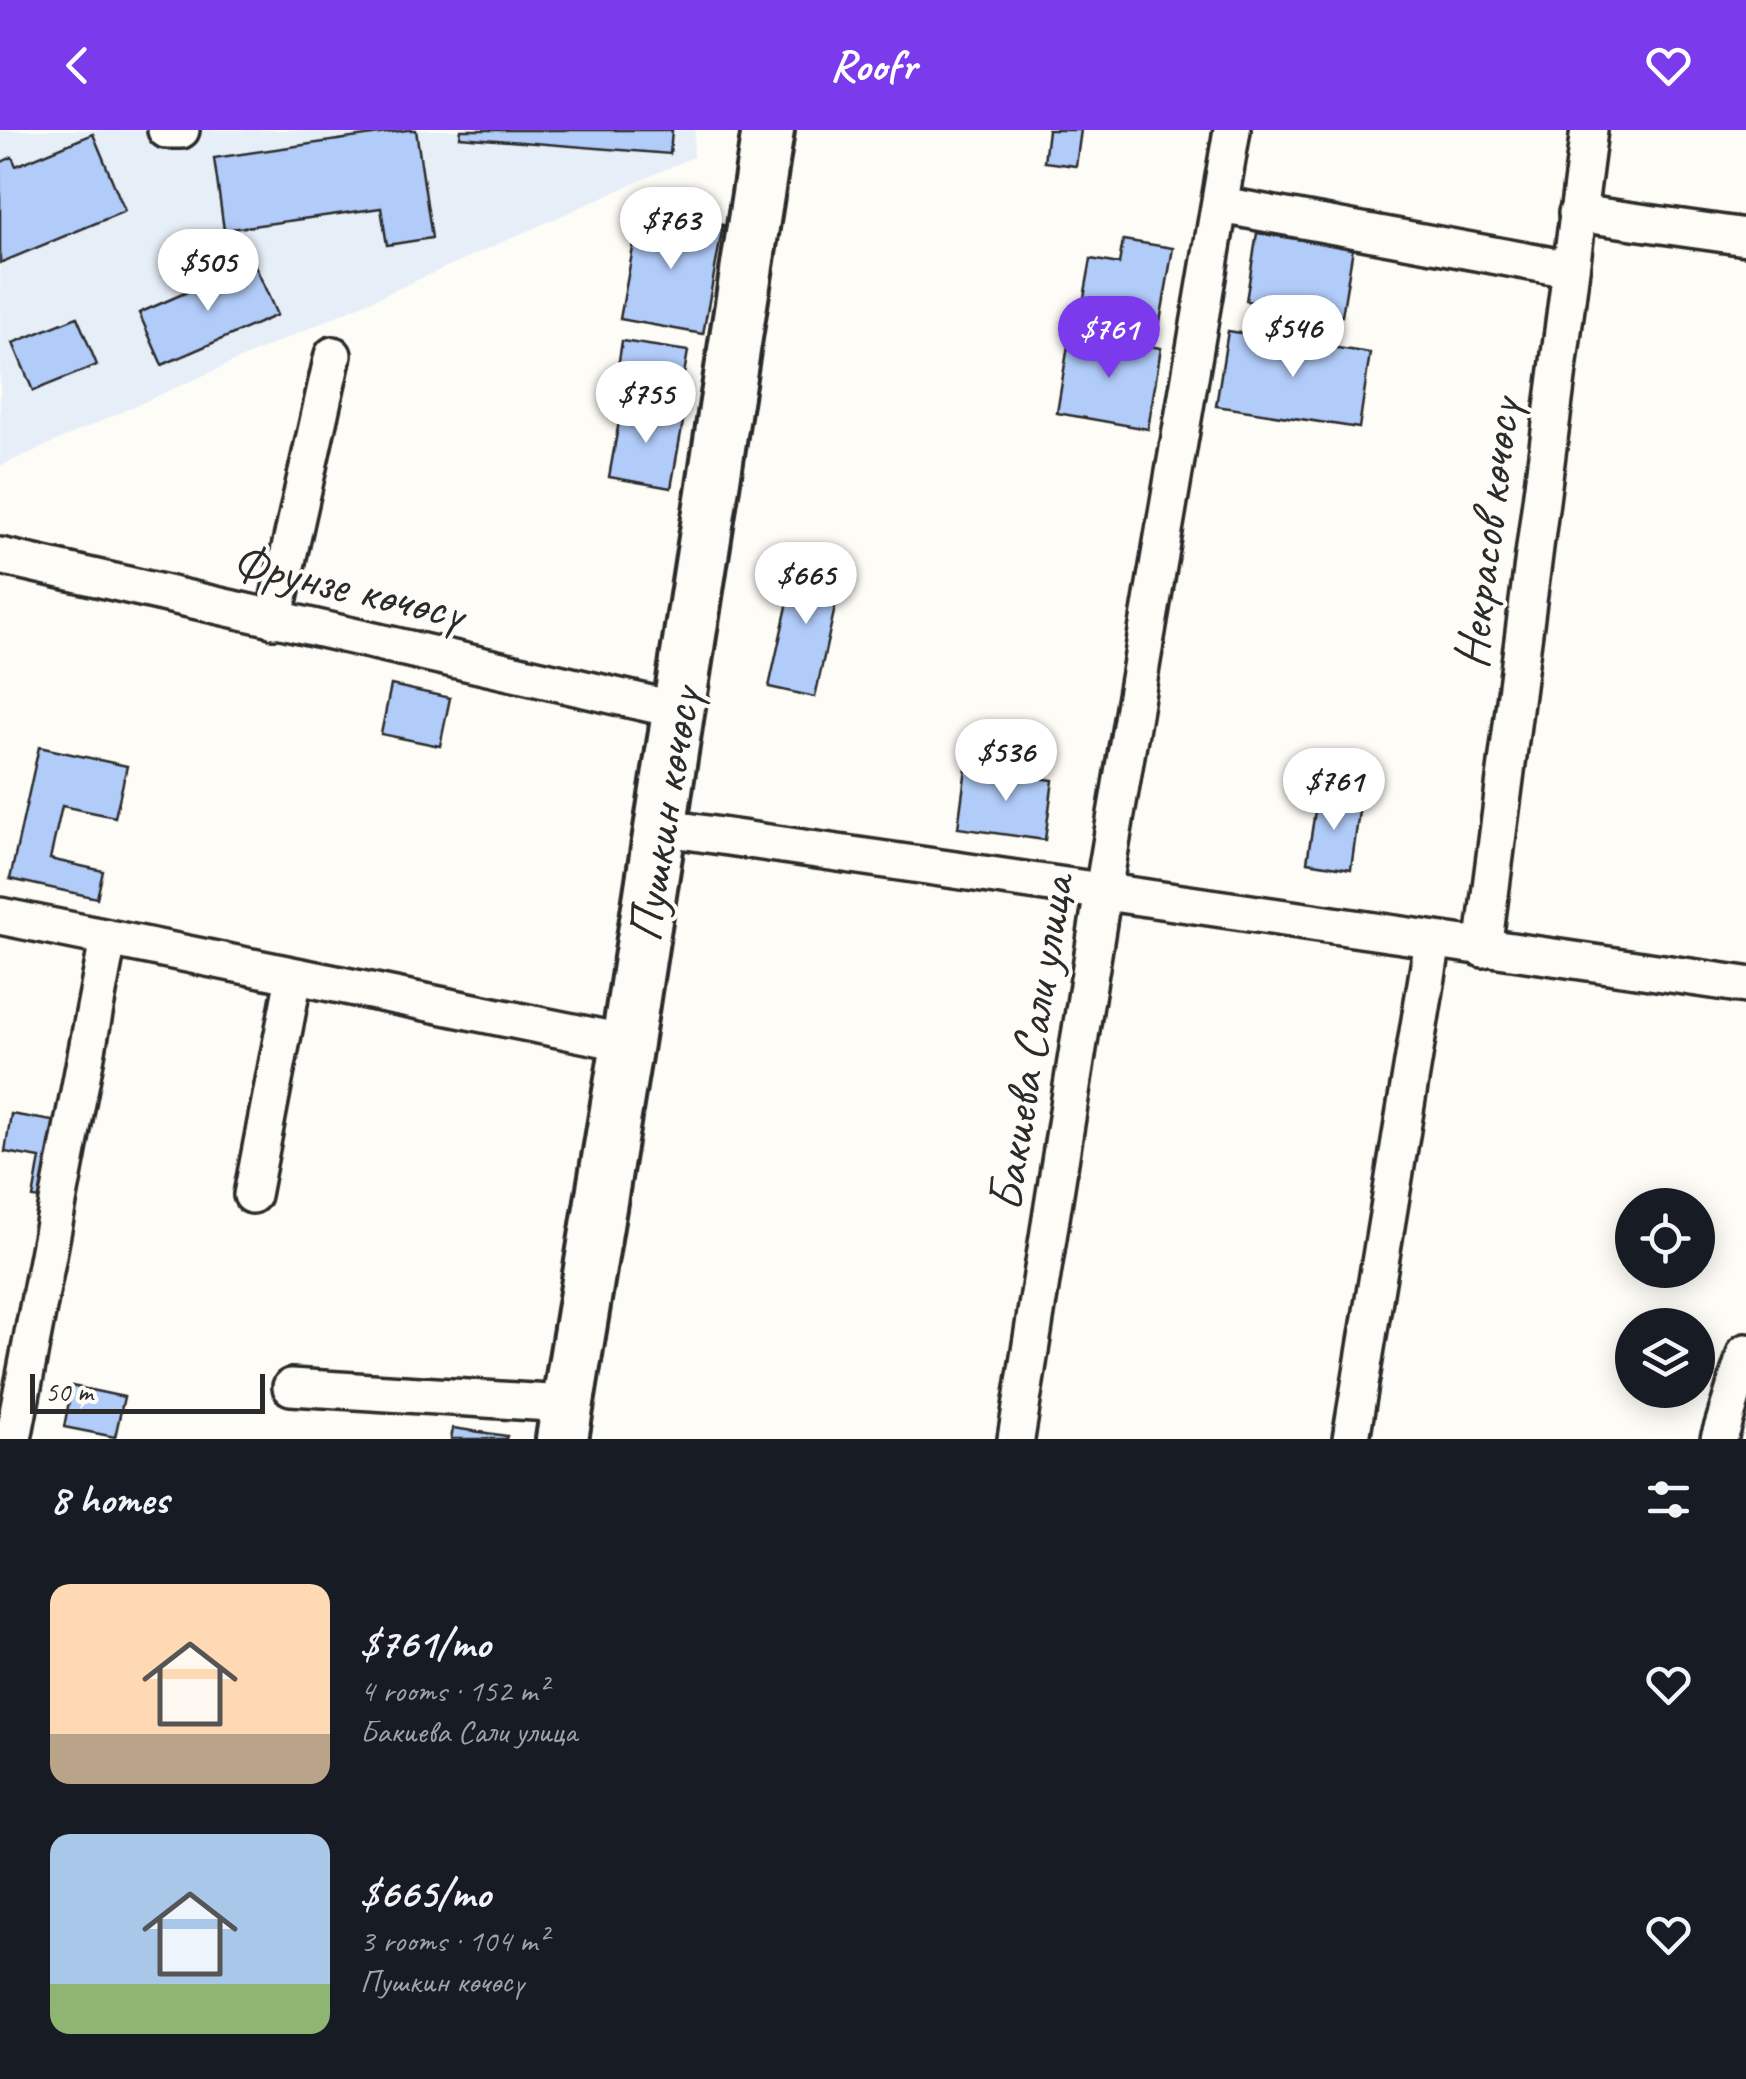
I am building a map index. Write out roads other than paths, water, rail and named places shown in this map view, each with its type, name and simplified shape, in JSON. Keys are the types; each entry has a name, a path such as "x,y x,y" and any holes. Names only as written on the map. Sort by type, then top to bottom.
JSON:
{"highway":[{"name":"Пушкин көчөсү","path":"564,1421 628,1043 768,130"}],"street":[{"path":"166,130 181,130"},
{"name":"Бакиева Сали улица","path":"1016,1439 1103,891 1232,130"},
{"name":"Некрасов көчөсү","path":"1483,948 1589,130"},
{"path":"1222,206 1569,269"},
{"path":"1577,213 1746,237"},
{"path":"274,620 332,356"},
{"name":"Фрунзе көчөсү","path":"0,556 677,710"},
{"path":"659,827 1746,985"},
{"path":"0,916 628,1043"},
{"path":"13,1439 108,940"},
{"path":"1351,1439 1433,941"},
{"path":"252,1195 294,977"},
{"path":"1719,1439 1746,1352"},
{"path":"290,1387 564,1421"}]}
